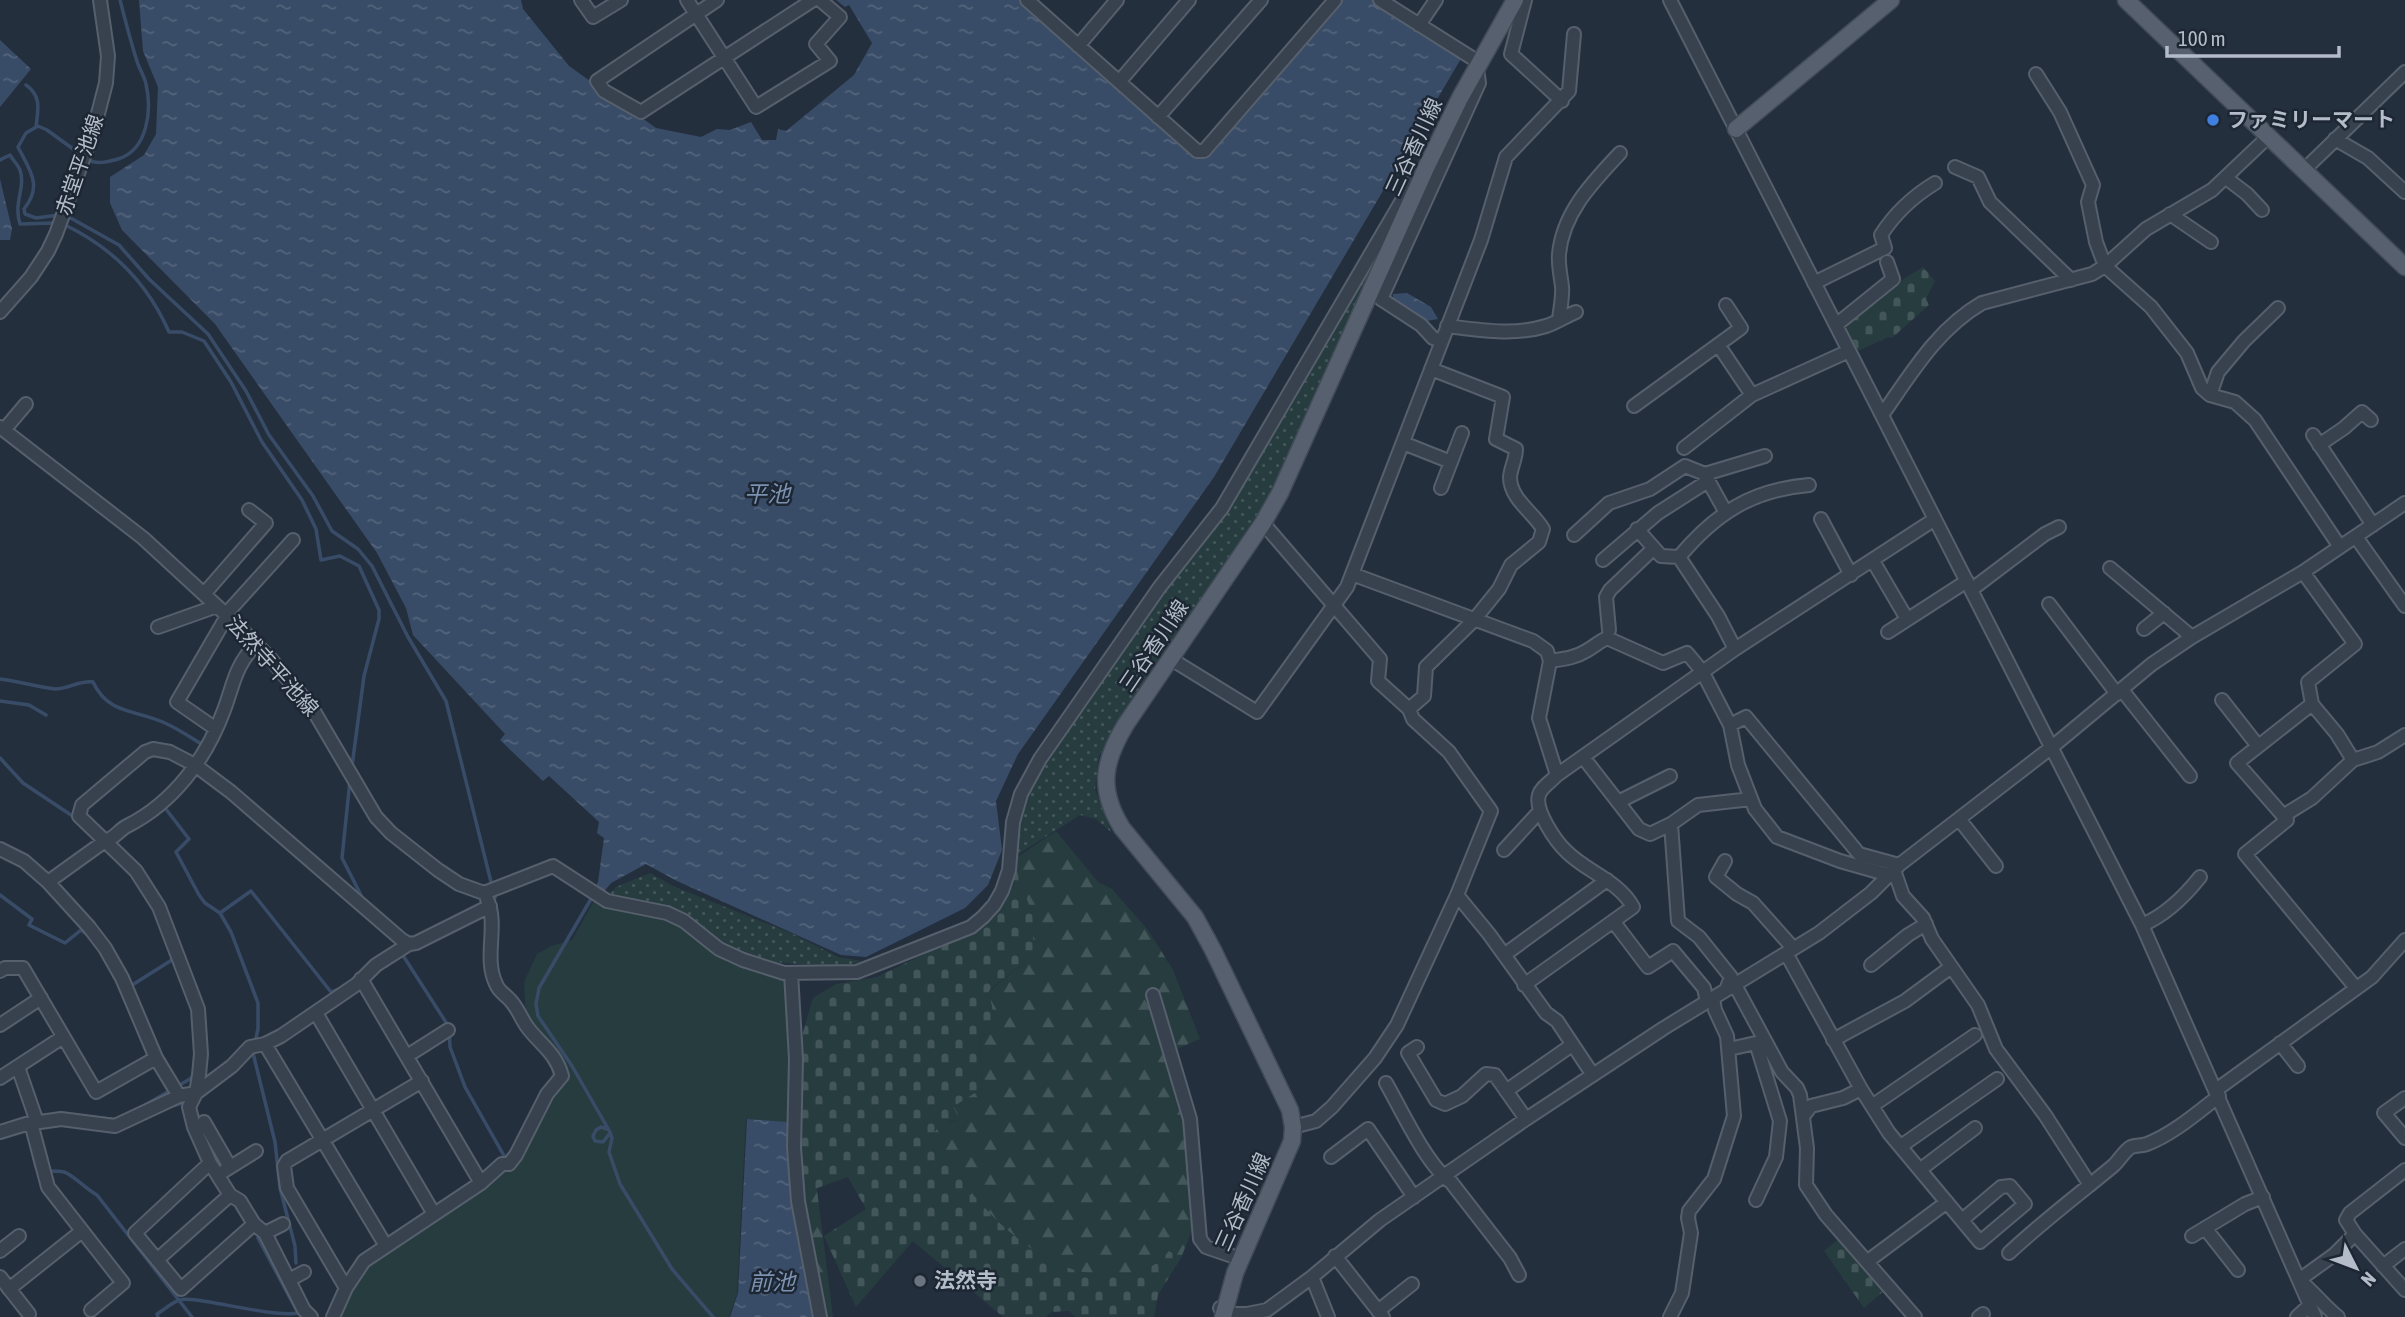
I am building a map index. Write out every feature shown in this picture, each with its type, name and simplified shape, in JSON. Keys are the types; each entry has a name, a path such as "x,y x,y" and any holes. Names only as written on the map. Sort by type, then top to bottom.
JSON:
{"main road":[{"name":"三谷香川線","path":"1222,1313 1241,1259 1292,1141 1293,1127 1284,1095 1195,917 1112,812 1106,792 1109,759 1116,741 1262,523 1290,472 1426,168 1515,0"},
{"path":"1736,129 1891,0"},
{"path":"2126,0 2405,267"}],"street":[{"name":"赤堂平池線","path":"0,312 31,277 48,251 94,129 106,83 108,57 100,0"},
{"path":"581,0 593,17 621,0"},
{"path":"687,0 755,107 831,61 816,44 840,17 820,0"},
{"path":"718,0 597,81 604,91 640,112 813,0"},
{"path":"1027,0 1042,5 1079,46 1197,151 1204,151 1335,0"},
{"path":"1079,46 1116,0"},
{"path":"1119,82 1189,0"},
{"path":"1158,117 1261,0"},
{"path":"1380,0 1478,66 1479,83 1381,299 1421,325 1433,338 1441,341"},
{"path":"1419,25 1436,0"},
{"path":"1525,0 1511,54 1562,101"},
{"path":"1670,0 2142,925 2312,1311 2297,1317"},
{"path":"1171,659 1257,712 1347,587 1481,240 1506,157 1569,91 1574,34"},
{"path":"2304,170 2405,72"},
{"path":"2036,74 2060,112 2093,185 2088,202 2096,242 2105,266 2151,307 2187,353 2202,388 2210,395 2235,402 2255,420 2340,547"},
{"path":"1882,415 1928,349 1972,309 1982,303 2092,274 2105,266 2146,229 2212,190 2269,136"},
{"path":"2335,139 2368,159 2405,192"},
{"path":"1559,320 1562,288 1559,254 1562,238 1576,204 1620,153"},
{"path":"1955,167 1978,177 1990,202 2071,280"},
{"path":"334,1317 346,1288 364,1261 481,1183 502,1164 509,1164 543,1101 562,1076 556,1059 528,1028 515,1006 494,982 490,970 492,913 484,892 553,866 565,871 603,899 667,913 684,921 731,954 768,969 791,973 857,972 971,927 994,905 1009,870 1013,822 1021,794 1040,759 1159,588 1222,508 1393,214 1420,172 1426,168"},
{"path":"2226,178 2262,210"},
{"path":"1814,283 1885,248 1881,235 1893,216 1920,192 1935,183"},
{"path":"2170,214 2211,242"},
{"path":"1836,325 1893,279 1887,262"},
{"path":"1634,406 1741,328 1726,305"},
{"path":"2210,395 2218,372 2278,308"},
{"path":"1447,326 1499,332 1548,326 1576,312"},
{"path":"1719,346 1752,395"},
{"path":"1685,447 1752,395 1849,351"},
{"path":"1409,709 1424,696 1426,667 1474,620 1499,589 1511,565 1539,542 1543,529 1512,492 1510,475 1516,449 1496,439 1503,397 1431,369"},
{"path":"2,428 26,404"},
{"path":"2371,420 2362,412 2344,428 2316,440 2373,525"},
{"name":"法然寺平池線","path":"2,428 143,538 256,643 312,708 376,817 391,833 459,884 484,892"},
{"path":"1441,488 1462,433"},
{"path":"1403,443 1451,461"},
{"path":"1603,560 1637,529 1707,478 1765,456"},
{"path":"1574,535 1609,503 1650,489 1685,466 1707,478 1725,511"},
{"path":"1679,557 1699,533 1725,511 1745,500 1795,486 1809,485"},
{"path":"1222,1313 1262,1312 1312,1277 1335,1256 1413,1197 1526,1119 1730,987 1819,933 2152,664 2192,637 2303,572 2405,503"},
{"path":"204,594 238,547 266,523 250,510"},
{"path":"1821,519 1851,575"},
{"path":"1524,985 1633,907 1627,895 1566,852 1539,812 1538,796 1558,775 1702,671 1935,519"},
{"path":"1262,523 1380,659 1378,681 1409,709 1413,719 1450,752 1491,811 1457,895 1397,1025 1374,1058 1332,1107 1316,1121 1293,1127"},
{"path":"1888,632 1969,586 2059,527"},
{"path":"1637,529 1661,556 1679,557"},
{"path":"2356,537 2405,606"},
{"path":"216,729 199,709 177,702 202,671 223,612 293,540"},
{"path":"1609,631 1605,585 1654,548"},
{"path":"1679,557 1718,616 1735,649"},
{"path":"1873,561 1908,619"},
{"path":"2110,568 2192,637"},
{"path":"2303,572 2355,644 2308,682 2312,704 2337,734 2353,760"},
{"path":"1352,575 1533,641 1546,651 1550,661 1539,718 1558,775"},
{"path":"2049,604 2190,776"},
{"path":"158,627 223,612"},
{"path":"2144,629 2164,613"},
{"path":"1550,661 1570,658 1607,638 1663,663 1687,653 1702,671 1730,725 1738,765 1755,809 1777,837 1840,861 1894,870"},
{"path":"48,882 141,819 176,790 204,755 237,668 256,643"},
{"path":"2222,700 2258,746"},
{"path":"2312,704 2237,763 2287,820 2245,854 2356,988"},
{"path":"1730,725 1746,717 1859,854 1894,870 1903,896 1923,918 1933,939 1978,1005 1996,1049 2045,1115 2090,1185"},
{"path":"2283,816 2312,798 2353,760 2378,752 2405,735"},
{"path":"311,1317 265,1233 254,1224 240,1201 230,1195 210,1163 194,1127 189,1107 196,1093 201,1054 198,1009 159,907 140,876 124,857 79,816 79,809 145,752 153,749 177,755 231,792 409,944"},
{"path":"1583,757 1639,829 1650,834 1671,824 1698,805 1751,799"},
{"path":"1618,802 1670,776"},
{"path":"1504,850 1539,812"},
{"path":"1959,819 1996,866"},
{"path":"1671,824 1678,921 1699,937 1731,977 1730,987 1782,1072 1797,1088 1804,1115 1806,1185 1826,1214 1915,1317"},
{"path":"0,849 24,861 48,882 105,948 122,978 156,1058 178,1096"},
{"path":"1725,861 1716,877 1753,903 1789,951 1833,1040 1889,1133 1980,1242 2025,1204 2010,1186 2000,1187 1962,1220"},
{"path":"2142,925 2182,899 2200,877"},
{"path":"1504,955 1607,880"},
{"path":"1457,895 1546,1013 1557,1021 1593,1075"},
{"path":"0,1132 34,1122 75,1119 115,1126 178,1096 196,1093 232,1066 250,1047 265,1044 316,1013 376,965 409,944 489,906"},
{"path":"1613,921 1648,967 1672,951 1704,988 1727,1036 1729,1049 1734,1116 1732,1127 1714,1180 1689,1211 1691,1241 1682,1293 1670,1317"},
{"path":"1871,965 1926,924"},
{"path":"2009,1253 2130,1148 2147,1144 2189,1119 2280,1043 2372,977 2405,940"},
{"path":"0,971 5,968 23,968 96,1092 156,1058"},
{"path":"1833,1040 1905,1001 1947,970"},
{"path":"791,973 796,1059 795,1161 798,1200 820,1317"},
{"path":"361,979 481,1183"},
{"path":"1153,995 1190,1119 1200,1239 1206,1247 1241,1259"},
{"path":"0,1025 41,998"},
{"path":"316,1013 434,1214"},
{"path":"407,1056 448,1030"},
{"path":"1872,1106 1975,1035"},
{"path":"0,1078 63,1037"},
{"path":"1729,1049 1756,1043 1780,1121 1776,1157 1756,1200"},
{"path":"2280,1043 2298,1066"},
{"path":"265,1044 386,1246"},
{"path":"1506,1091 1572,1045"},
{"path":"1417,1047 1408,1053 1436,1100 1445,1104 1462,1096 1486,1074 1495,1075 1526,1119"},
{"path":"18,1067 34,1122 48,1187 123,1283 91,1310"},
{"path":"1901,1146 1997,1079"},
{"path":"346,1288 287,1188 284,1166 287,1161 422,1081"},
{"path":"1386,1083 1443,1177 1451,1182 1510,1258 1519,1275"},
{"path":"1804,1115 1811,1106 1843,1098 1861,1089"},
{"path":"2405,1098 2384,1113 2405,1138"},
{"path":"204,1122 230,1167"},
{"path":"1921,1169 1975,1128"},
{"path":"1331,1157 1368,1129 1413,1197"},
{"path":"217,1174 256,1151"},
{"path":"210,1163 135,1233 181,1289 254,1224"},
{"path":"2405,1170 2350,1213 2346,1220 2355,1234 2405,1290"},
{"path":"158,1259 230,1195"},
{"path":"2192,1236 2245,1204 2263,1197"},
{"path":"1868,1261 1947,1202"},
{"path":"265,1233 283,1224"},
{"path":"2205,1228 2238,1270"},
{"path":"9,1289 82,1231"},
{"path":"2299,1280 2335,1254 2355,1234"},
{"path":"0,1251 19,1236"},
{"path":"2383,1266 2405,1249"},
{"path":"1335,1256 1380,1314 1412,1284"},
{"path":"289,1280 304,1272"},
{"path":"1312,1277 1328,1317"},
{"path":"0,1278 29,1314"},
{"path":"2299,1280 2327,1309 2339,1317"}],"green space":[{"path":"1395,221 1281,479 1099,756 1095,789 1111,832 1096,819 1080,815 1012,858 1015,822 1041,761 1220,514"},
{"path":"1923,267 1935,281 1926,299 1929,305 1892,338 1888,337 1858,351 1845,325 1869,305 1878,302 1889,288"},
{"path":"1056,831 1098,882 1112,889 1148,930 1173,970 1200,1039 1167,1053 1204,1177 1198,1215 1181,1258 1169,1251 1152,1266 1133,1273 1088,1273 1060,1264 1033,1250 985,1208 964,1184 932,1135 942,1122 960,1121 953,1107 982,1088 980,1037 996,1030 989,992 1033,955 1033,917 1013,860"},
{"path":"1013,860 1033,917 1033,955 989,991 996,1030 980,1037 982,1088 953,1107 961,1122 944,1123 932,1135 985,1208 1033,1250 1060,1264 1088,1273 1117,1275 1146,1269 1169,1251 1181,1258 1158,1295 1154,1317 1076,1317 1069,1311 1051,1312 1046,1317 1003,1317 913,1241 856,1307 824,1236 866,1209 848,1177 801,1194 802,1036 813,998 836,984 877,977 947,943 985,919"},
{"path":"650,873 673,886 793,934 838,957 862,961 842,968 755,960 727,950 674,912 650,901 626,904 608,896 616,887"},
{"path":"595,899 630,912 664,916 680,923 744,965 798,983 788,1122 746,1119 737,1294 729,1317 339,1317 363,1265 462,1203 513,1162 555,1067 526,1020 524,982 537,954 551,946 572,940"},
{"path":"780,1117 808,1118 833,1317 805,1317"},
{"path":"1840,1238 1885,1290 1864,1308 1824,1251"}],"water":[{"name":"平池","path":"139,0 521,0 523,9 569,66 656,128 701,137 717,129 730,130 751,122 762,140 776,140 778,129 786,131 854,75 872,43 849,5 845,7 836,0 1022,0 1202,159 1342,0 1374,0 1462,57 1214,477 1018,754 996,801 1002,850 988,885 965,908 866,957 841,955 677,881 646,864 611,883 602,894 595,888 604,838 597,833 599,822 549,776 543,781 500,740 505,734 413,635 406,608 377,553 215,324 122,230 110,203 110,177 144,155 156,134 158,87 143,51"},
{"path":"0,40 31,69 0,107"},
{"path":"0,179 12,229 10,240 0,240"},
{"path":"1407,293 1431,307 1438,319 1426,321 1393,302 1393,294"},
{"name":"前池","path":"747,1119 788,1122 793,1201 812,1317 730,1317 738,1293"}],"waterway":[{"path":"87,159 102,162 128,154 136,147 146,128 146,84 120,0"},
{"path":"26,85 37,99 36,127"},
{"path":"59,215 36,218 25,214 24,209 33,193 34,185 18,147 26,133 38,126 80,154"},
{"path":"0,160 10,155 20,170 20,224 55,223"},
{"path":"67,216 119,245 149,279 208,334 246,391 269,435 313,496 332,531 358,549 372,566 408,637 446,701 495,898 490,901"},
{"path":"63,224 97,244 126,268 150,297 169,332 182,332 204,341 231,382 262,442 302,500 316,529 321,560 340,556 359,566 379,610 379,619 364,676 352,766"},
{"path":"0,679 55,689 93,682 107,701 167,724 205,746"},
{"path":"0,701 29,705 46,715"},
{"path":"0,758 23,783 77,819"},
{"path":"350,780 342,858 365,903"},
{"path":"162,804 189,839 176,852 205,903 220,913 251,891 331,992 343,987"},
{"path":"0,895 32,919 29,925 65,943 81,930 88,935"},
{"path":"591,899 539,988 536,1004 538,1016 572,1066 610,1132 612,1138 609,1152 620,1184 672,1269 713,1317"},
{"path":"220,913 231,932 258,1003 255,1042"},
{"path":"386,966 402,954 449,1027 450,1047 465,1087 507,1161"},
{"path":"129,987 175,958"},
{"path":"252,1049 275,1142 280,1188 295,1246 296,1263"},
{"path":"140,1108 190,1079 195,1073"},
{"path":"169,1107 189,1101"},
{"path":"63,1114 111,1119"},
{"path":"607,1129 601,1127 596,1130 593,1136 595,1141 603,1142 610,1133"},
{"path":"28,1133 36,1167 40,1168"},
{"path":"47,1171 67,1173 97,1195 192,1317"},
{"path":"158,1317 157,1314 168,1306 184,1299 276,1313 298,1313 258,1238"}],"place":[{"name":"ファミリーマート","path":"2213,120"},
{"name":"法然寺","path":"920,1281"}]}
